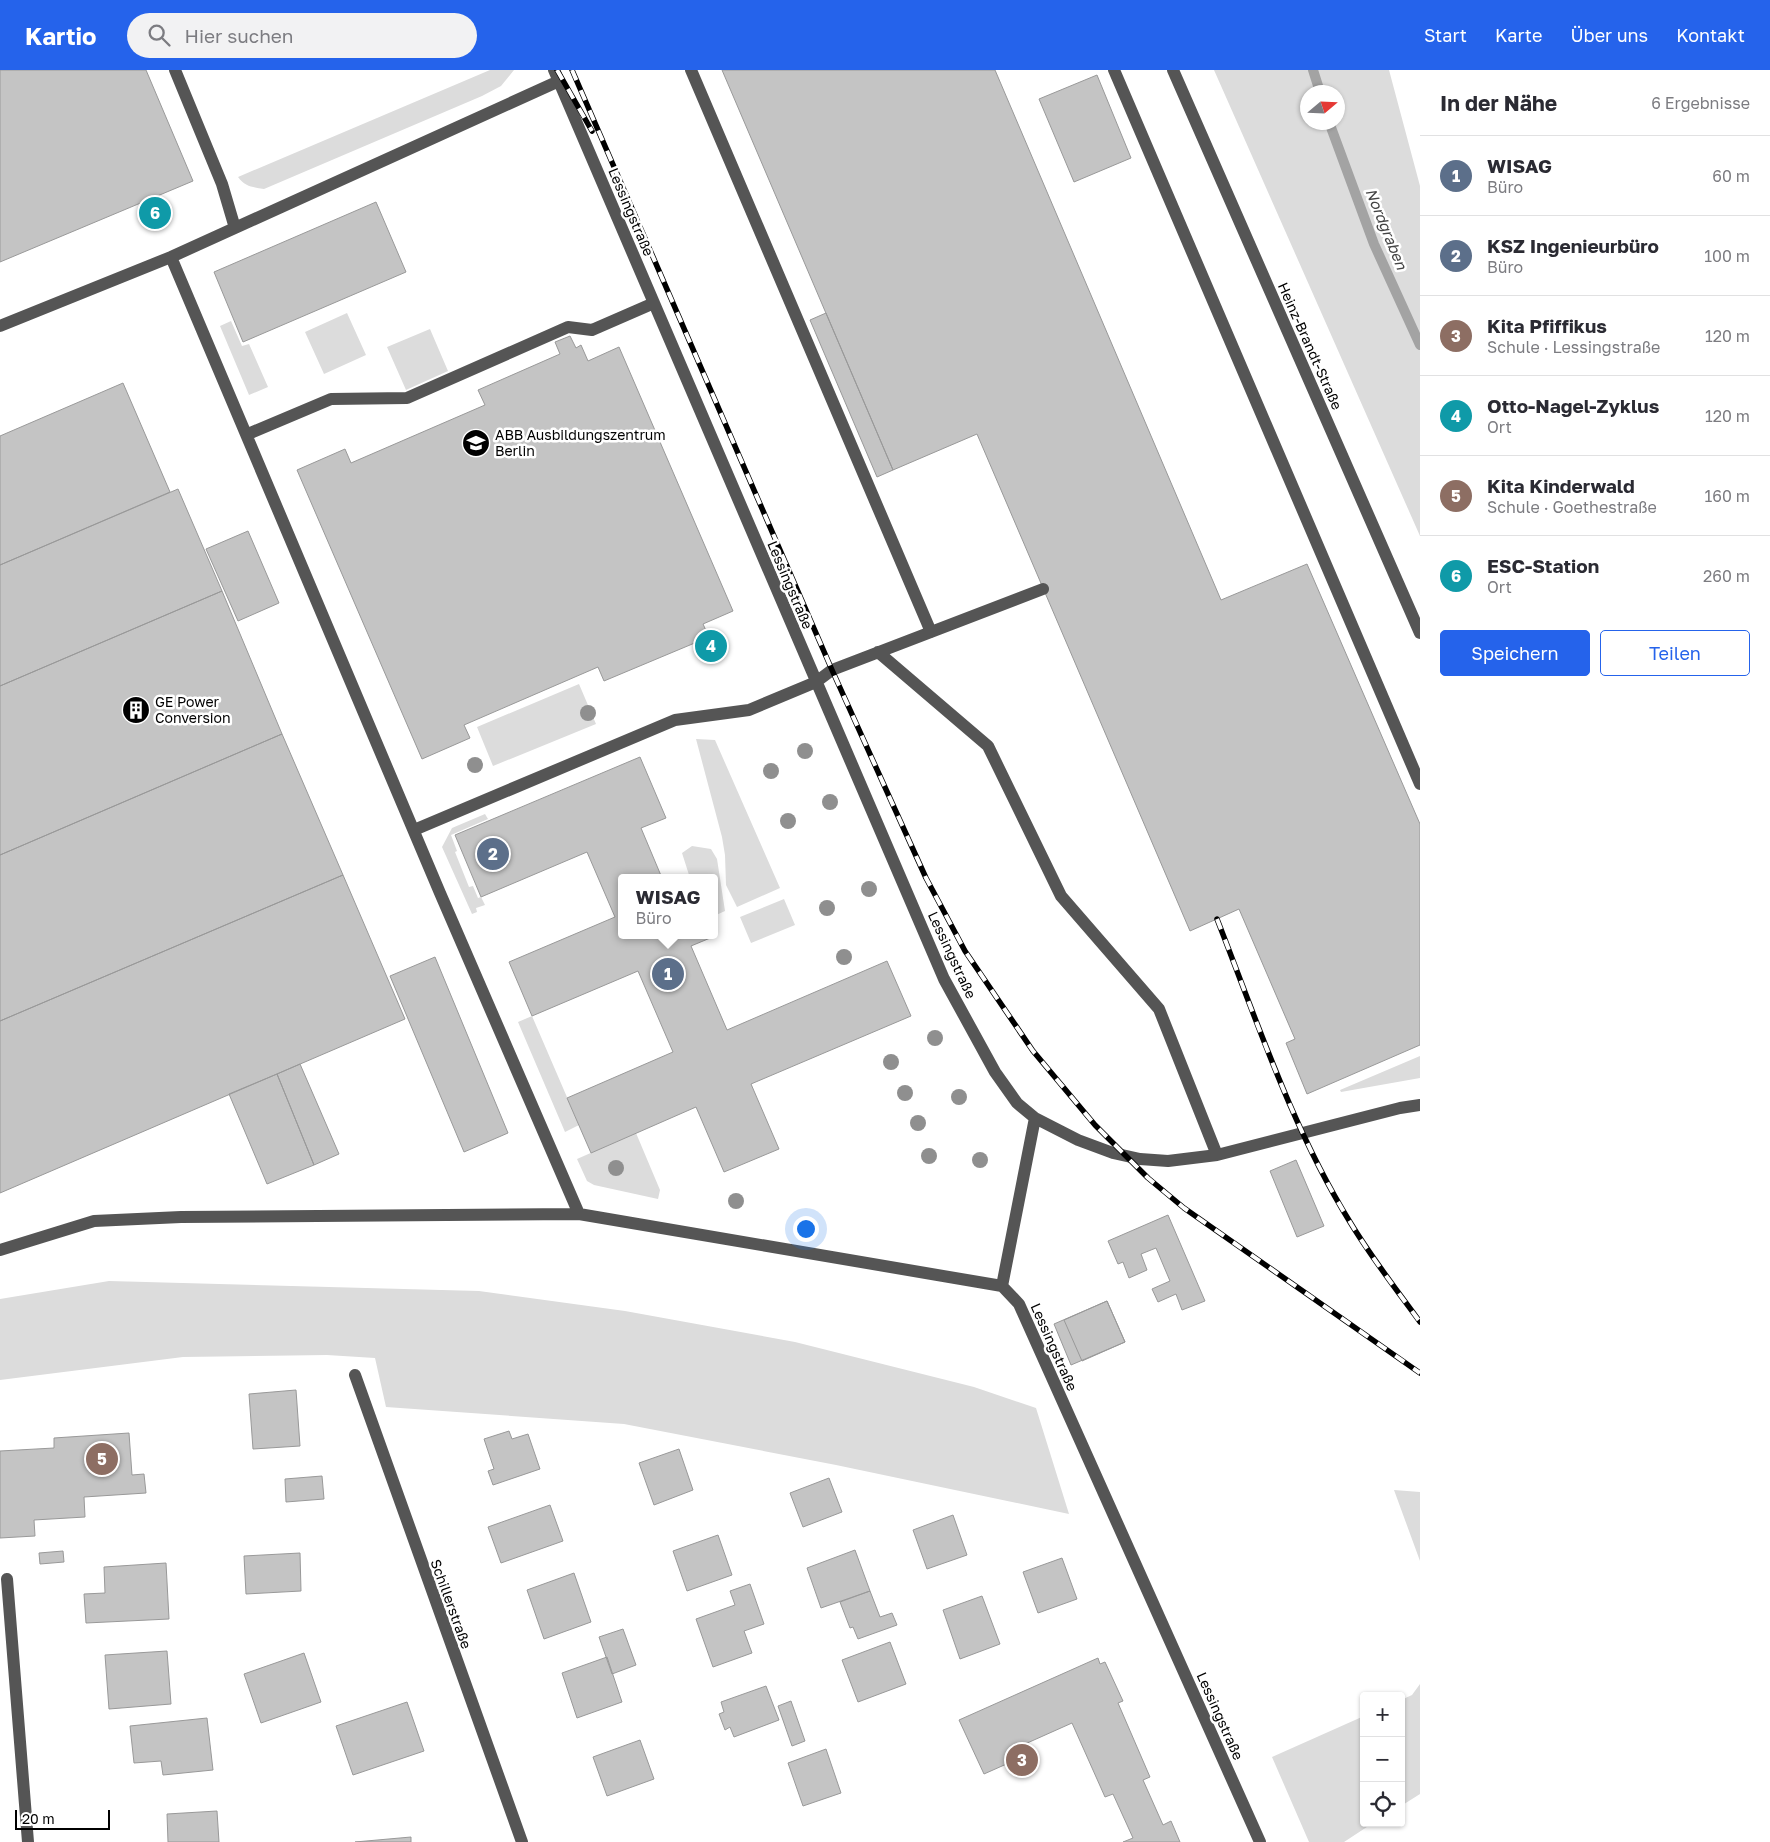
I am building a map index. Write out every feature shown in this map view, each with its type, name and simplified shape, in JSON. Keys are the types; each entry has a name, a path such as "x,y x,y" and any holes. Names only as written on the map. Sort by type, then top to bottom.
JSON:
{"street":[{"path":"175,70 222,184 235,228"},
{"path":"691,70 931,632"},
{"path":"1114,70 1420,784"},
{"name":"Heinz-Brandt-Straße","path":"1173,70 1420,633"},
{"path":"0,326 235,228 557,76"},
{"name":"Lessingstraße","path":"557,76 944,979 995,1072 1017,1103 1035,1118 1078,1140 1113,1153 1140,1159 1168,1161 1217,1155 1400,1108 1420,1105"},
{"path":"171,256 579,1214"},
{"path":"248,434 331,398 407,398 568,327 592,330 654,303"},
{"path":"414,830 676,720 749,710 816,682 832,670 1043,589"},
{"path":"878,652 988,746 1061,896 1159,1009 1217,1155"},
{"path":"0,1250 94,1221 181,1217 579,1214 1002,1286 1035,1118"},
{"name":"Lessingstraße","path":"1002,1286 1019,1304 1260,1842"},
{"name":"Schillerstraße","path":"355,1375 522,1842"},
{"path":"7,1579 28,1842"}],"shaded area":[{"path":"490,70 514,70 501,86 482,96 264,189 246,185 238,177"},
{"path":"1214,70 1389,70 1420,186 1420,536"},
{"path":"347,313 366,355 324,374 305,332"},
{"path":"231,321 242,346 249,344 268,387 249,395 220,326"},
{"path":"430,329 448,371 406,390 387,347"},
{"path":"579,684 596,724 493,766 477,727"},
{"path":"696,739 715,740 780,888 737,907 726,885 722,837"},
{"path":"485,814 488,819 451,835 457,851 455,852 469,887 473,886 478,898 481,897 485,905 476,908 477,912 472,914 442,847 452,828"},
{"path":"692,846 711,849 717,859 725,911 718,914 718,874 689,874 682,853"},
{"path":"784,899 795,925 751,943 740,917"},
{"path":"532,1016 579,1125 565,1132 518,1022"},
{"path":"1420,1056 1420,1078 1341,1092 1340,1090"},
{"path":"636,1133 660,1190 658,1199 594,1185 587,1181 577,1159"},
{"path":"109,1281 479,1291 625,1311 795,1342 974,1387 1036,1408 1069,1514 836,1465 624,1424 386,1407 375,1358 327,1355 183,1357 0,1380 0,1299"},
{"path":"1394,1490 1420,1492 1420,1561"},
{"path":"1420,1684 1420,1794 1405,1803 1405,1698 1412,1695"},
{"path":"1360,1718 1360,1827 1367,1827 1344,1842 1309,1842 1272,1757"}],"building":[{"path":"0,70 146,70 193,181 0,262"},
{"path":"722,70 995,70 1221,600 1307,564 1420,824 1420,1045 1307,1094 1286,1043 1295,1039 1239,909 1190,931 977,434 893,470"},
{"path":"1097,75 1131,158 1074,182 1039,99"},
{"path":"163,202 168,214 146,223 141,211"},
{"path":"376,202 406,272 243,342 214,272"},
{"path":"826,313 893,470 877,477 810,320"},
{"path":"570,336 576,348 581,345 588,361 619,347 733,611 703,624 709,637 604,681 598,667 464,725 470,738 422,759 297,470 345,449 351,463 485,405 478,390 560,354 555,342"},
{"path":"123,383 170,492 0,565 0,436"},
{"path":"178,489 222,591 0,686 0,565"},
{"path":"248,531 279,603 238,621 206,549"},
{"name":"GE Power Conversion","path":"222,591 282,734 0,855 0,686"},
{"path":"282,734 343,875 0,1021 0,855"},
{"path":"640,757 666,818 641,828 660,874 618,874 618,939 708,939 691,946 727,1030 887,961 911,1016 751,1084 779,1149 724,1172 696,1107 591,1153 567,1098 673,1052 638,971 532,1016 509,962 615,917 587,852 481,897 455,835"},
{"path":"343,875 405,1019 0,1193 0,1021"},
{"path":"435,957 508,1133 464,1152 390,976"},
{"path":"300,1064 339,1154 314,1165 277,1074"},
{"path":"277,1074 314,1165 267,1184 229,1094"},
{"path":"1296,1160 1324,1226 1297,1237 1270,1171"},
{"path":"1168,1215 1205,1301 1182,1310 1176,1294 1158,1302 1152,1289 1170,1281 1156,1248 1141,1254 1147,1270 1129,1278 1123,1262 1118,1264 1108,1241"},
{"path":"1107,1301 1125,1342 1071,1365 1054,1324"},
{"path":"1107,1301 1125,1342 1082,1361 1064,1320"},
{"path":"296,1390 300,1446 253,1449 249,1394"},
{"path":"509,1431 512,1439 528,1434 540,1469 493,1485 488,1471 494,1469 484,1439"},
{"path":"129,1433 132,1475 144,1474 146,1493 84,1497 85,1517 34,1520 35,1536 0,1538 0,1451 54,1448 54,1438"},
{"path":"679,1449 693,1490 654,1505 639,1463"},
{"path":"322,1476 324,1499 286,1502 285,1479"},
{"path":"829,1478 842,1512 803,1527 790,1493"},
{"path":"550,1505 563,1541 501,1563 488,1527"},
{"path":"953,1515 967,1555 927,1569 913,1530"},
{"path":"718,1535 732,1575 687,1591 673,1551"},
{"path":"855,1550 870,1591 821,1608 807,1568"},
{"path":"63,1551 64,1562 40,1564 39,1553"},
{"path":"300,1553 301,1591 246,1594 244,1556"},
{"path":"1062,1558 1077,1599 1038,1613 1023,1572"},
{"path":"166,1563 169,1619 86,1623 84,1594 105,1593 104,1567"},
{"path":"574,1573 591,1622 544,1639 527,1590"},
{"path":"750,1584 764,1624 744,1631 752,1653 713,1667 696,1619 735,1605 730,1591"},
{"path":"870,1591 880,1617 892,1613 897,1625 858,1639 853,1627 850,1628 840,1602"},
{"path":"982,1596 1000,1644 960,1659 943,1610"},
{"path":"623,1629 636,1665 612,1674 599,1637"},
{"path":"890,1642 906,1684 858,1702 842,1660"},
{"path":"167,1651 171,1704 109,1709 105,1655"},
{"path":"304,1653 321,1702 261,1723 244,1674"},
{"path":"607,1657 622,1702 577,1718 562,1673"},
{"path":"1098,1658 1100,1664 1105,1662 1123,1701 1118,1703 1150,1777 1143,1780 1163,1825 1171,1821 1180,1842 1123,1842 1133,1838 1113,1794 1105,1797 1072,1723 1025,1744 1029,1754 984,1774 959,1720"},
{"path":"766,1686 779,1720 734,1737 730,1727 725,1730 719,1714 724,1712 721,1702"},
{"path":"791,1701 805,1741 792,1746 778,1706"},
{"path":"407,1702 424,1751 353,1775 336,1726"},
{"path":"207,1718 213,1770 163,1775 161,1761 134,1763 130,1726"},
{"path":"640,1740 654,1779 607,1796 593,1757"},
{"path":"826,1749 841,1793 803,1806 788,1763"},
{"path":"217,1811 219,1842 168,1842 167,1814"},
{"path":"411,1837 411,1842 355,1842"}],"waterway":[{"name":"Nordgraben","path":"1313,70 1318,85"},
{"name":"Nordgraben","path":"1332,130 1374,244 1420,345"}],"railway":[{"path":"557,70 592,131"},
{"path":"572,70 832,670 926,878 965,951 1033,1051 1095,1125 1148,1178 1184,1208 1420,1373"},
{"path":"1217,919 1261,1035 1310,1149 1358,1235 1420,1322"}],"place":[{"name":"ESC-Station","path":"155,213"},
{"name":"ABB Ausbildungszentrum Berlin","path":"476,443"},
{"name":"Otto-Nagel-Zyklus","path":"711,646"},
{"name":"GE Power Conversion","path":"136,710"},
{"name":"KSZ Ingenieurbüro","path":"493,854"},
{"name":"WISAG","path":"668,974"},
{"name":"Kita Kinderwald","path":"102,1459"},
{"name":"Kita Pfiffikus","path":"1022,1760"}]}
